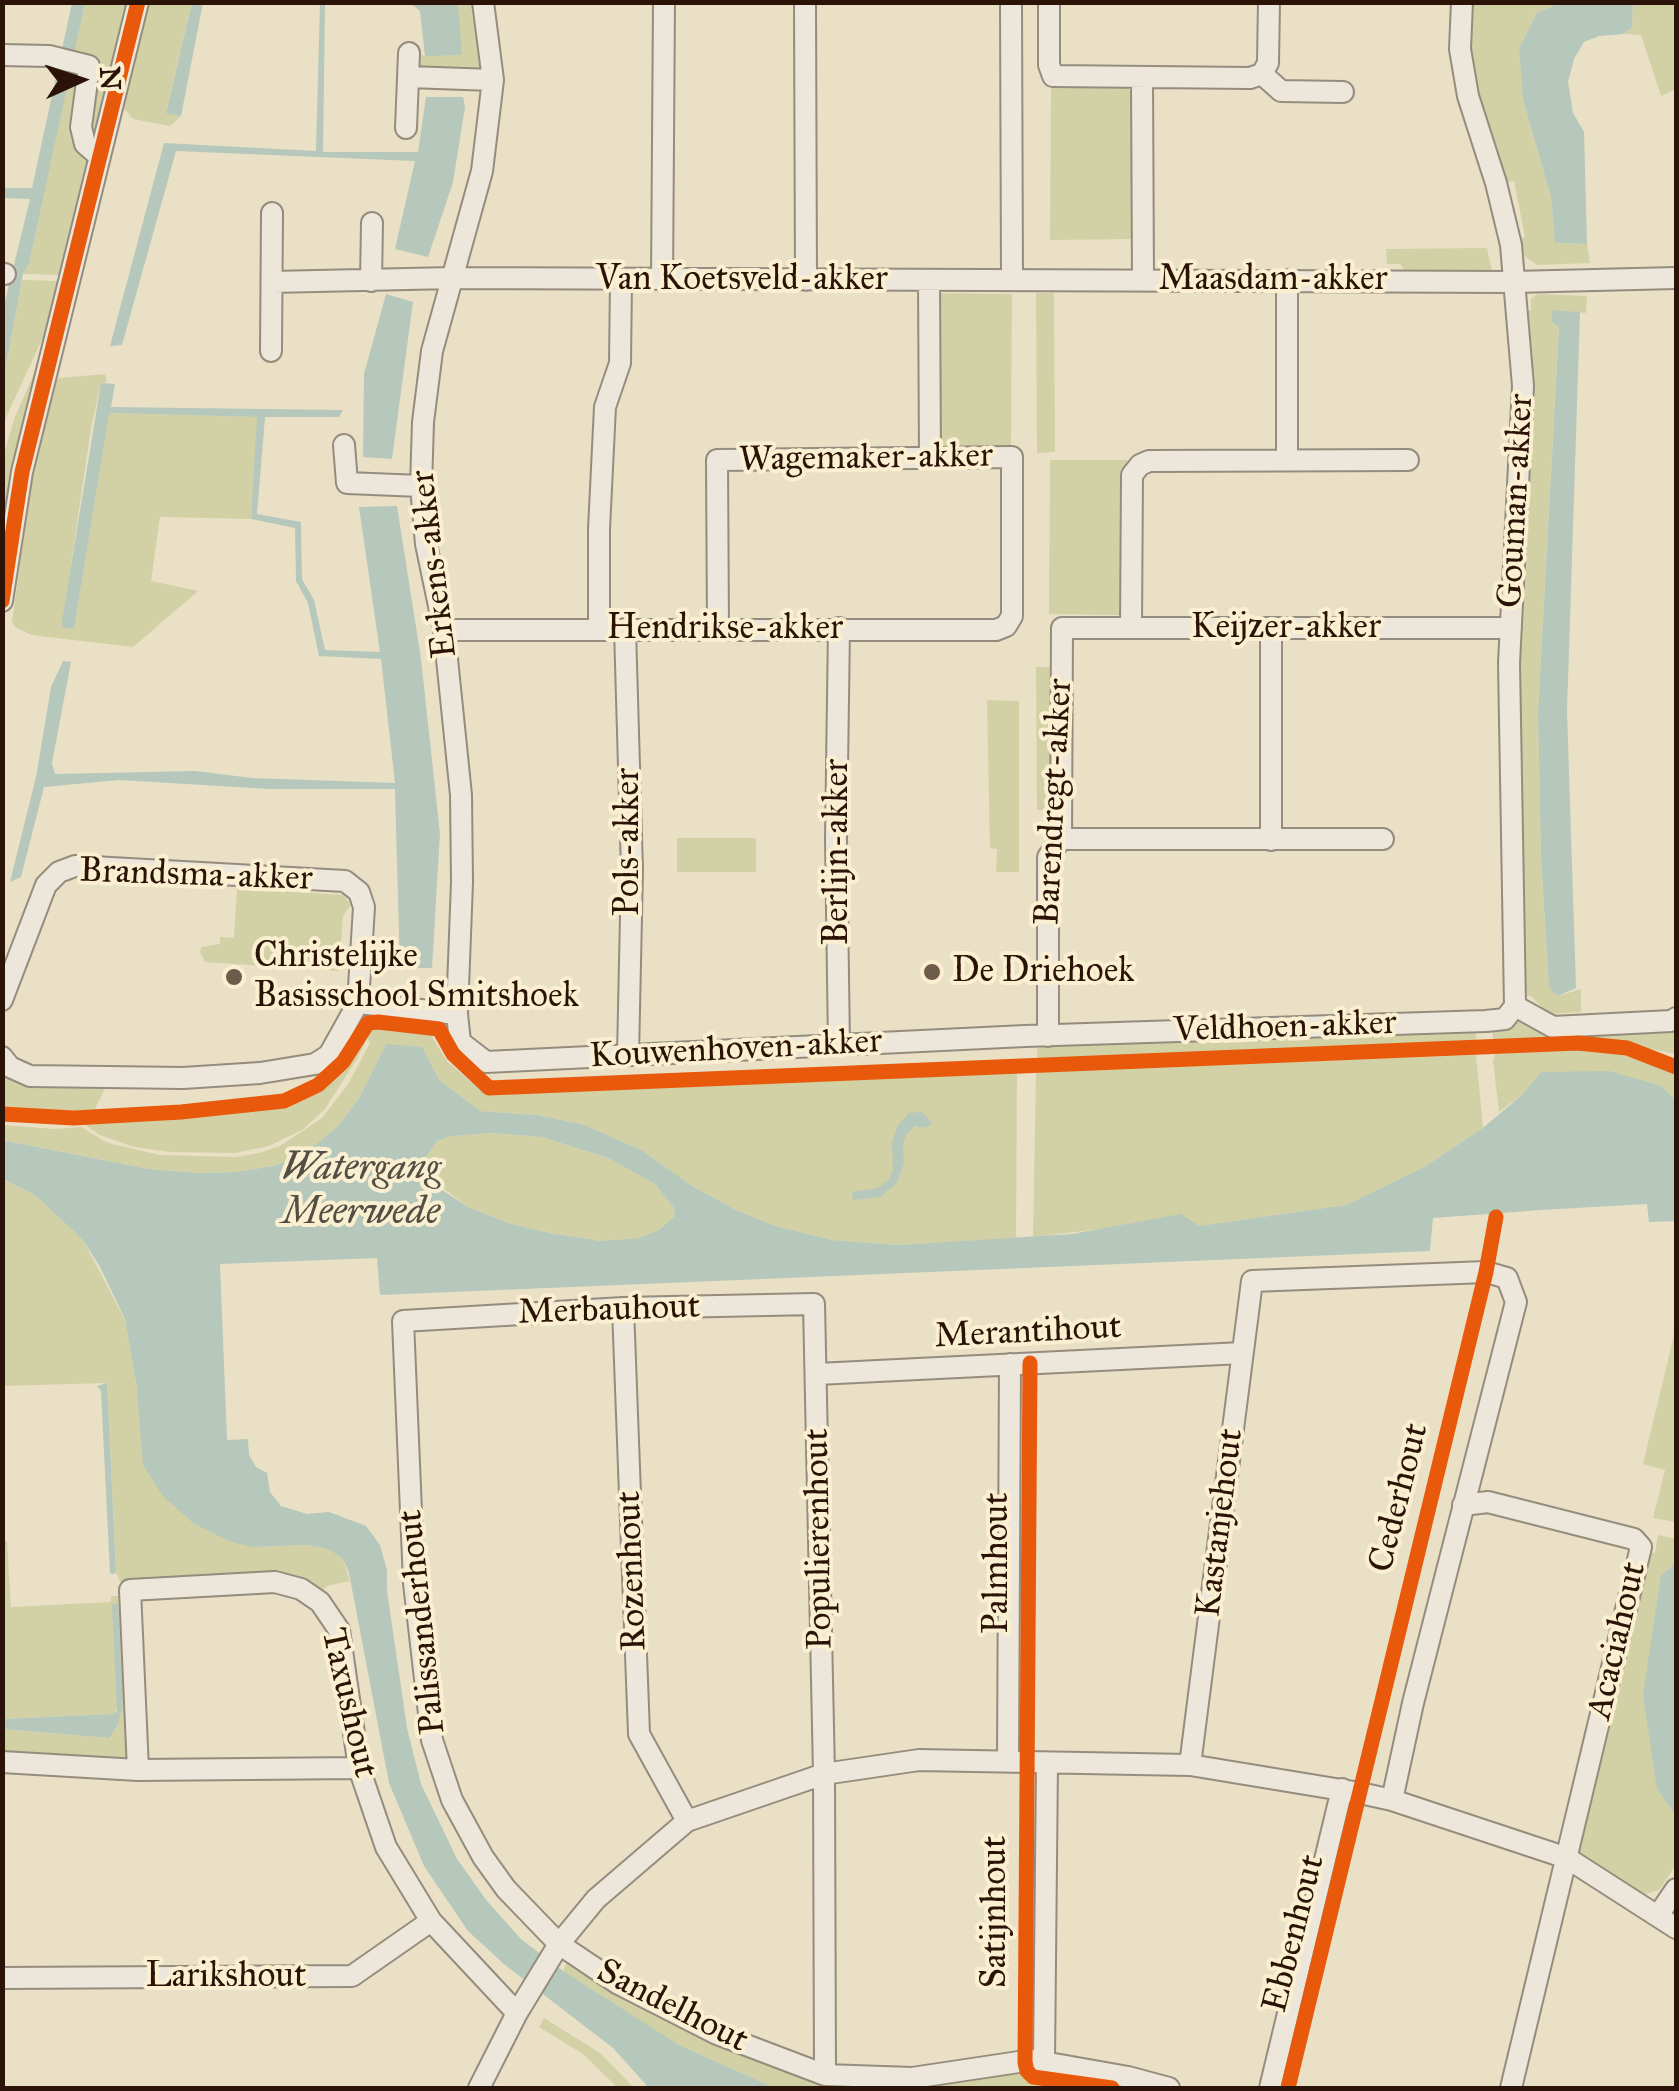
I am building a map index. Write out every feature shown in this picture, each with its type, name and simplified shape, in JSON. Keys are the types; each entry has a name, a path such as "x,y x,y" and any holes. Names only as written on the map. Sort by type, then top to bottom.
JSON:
{"street":[{"path":"2,600 22,472 138,2"},
{"name":"Erkens-akker","path":"457,1014 461,796 444,630 426,544 421,486 422,422 432,352 482,171 493,80 483,2"},
{"path":"662,280 664,2"},
{"path":"805,2 806,280"},
{"path":"1011,2 1022,280"},
{"path":"1049,2 1049,65 1053,76 1250,78 1262,74 1268,63 1269,2"},
{"name":"Gouman-akker","path":"1462,2 1460,49 1468,96 1511,245 1523,386 1511,628 1515,1006"},
{"path":"406,128 409,53"},
{"path":"2,55 49,56 89,66 82,127 85,144 100,157"},
{"path":"1262,74 1280,92 1342,92"},
{"path":"408,76 493,80"},
{"path":"1142,77 1143,280"},
{"path":"271,351 272,213"},
{"path":"371,280 372,223"},
{"name":"Van Koetsveld-akker","path":"272,282 452,278 1022,280"},
{"name":"Maasdam-akker","path":"1022,280 1514,282 1676,278"},
{"path":"599,630 605,407 620,363 621,280"},
{"path":"1286,460 1287,280"},
{"path":"929,281 930,458"},
{"path":"344,444 347,483 421,486"},
{"name":"Wagemaker-akker","path":"718,628 718,460 1012,457 1012,616 1006,626"},
{"path":"1131,628 1132,476 1140,465 1149,461 1408,460"},
{"name":"Hendrikse-akker","path":"444,630 996,630 1006,626"},
{"name":"Berlijn-akker","path":"839,628 836,839 840,1045"},
{"name":"Keijzer-akker","path":"1062,628 1511,628"},
{"name":"Barendregt-akker","path":"1048,1036 1048,858 1060,840 1062,628"},
{"name":"Pols-akker","path":"625,629 632,870 628,1055"},
{"path":"1271,629 1271,840"},
{"path":"1060,840 1383,839"},
{"name":"Brandsma-akker","path":"2,1000 46,885 58,872 75,866 345,882 359,892 364,907 358,1004 329,1055 315,1064 183,1078 30,1076 10,1068 2,1058"},
{"path":"358,1004 457,1014"},
{"path":"1515,1006 1553,1027 1671,1022 1676,1018"},
{"name":"Veldhoen-akker","path":"1048,1036 1486,1021 1505,1019 1515,1006"},
{"name":"Kouwenhoven-akker","path":"457,1014 460,1042 486,1062 1048,1036"},
{"name":"Kastanjehout","path":"1190,1765 1252,1281 1486,1272"},
{"name":"Cederhout","path":"1392,1800 1516,1302 1507,1278 1486,1272"},
{"name":"Merbauhout","path":"403,1321 624,1308 814,1304"},
{"name":"Populierenhout","path":"814,1304 824,1774 824,2074"},
{"name":"Rozenhout","path":"624,1308 639,1734 687,1821"},
{"name":"Palissanderhout","path":"403,1321 414,1584 432,1740 452,1800 483,1857 554,1952"},
{"name":"Merantihout","path":"817,1374 1242,1353"},
{"name":"Palmhout","path":"1008,1761 1010,1364"},
{"name":"Acaciahout","path":"1463,1505 1488,1502 1634,1538 1642,1547 1567,1858"},
{"name":"Taxushout","path":"138,1770 130,1590 275,1582 301,1589 320,1602 339,1630 359,1768 386,1846 431,1921 516,2013"},
{"path":"478,2088 516,2013 554,1952 596,1900 687,1821 824,1774 920,1760 1190,1765 1392,1800 1567,1858 1676,1928"},
{"path":"2,1762 138,1770 359,1768"},
{"name":"Satijnhout","path":"1044,2062 1046,1763"},
{"name":"Ebbenhout","path":"1270,2088 1342,1790"},
{"path":"1511,2088 1567,1858"},
{"path":"1659,1914 1676,1889"},
{"name":"Larikshout","path":"2,1978 352,1976 431,1921"},
{"name":"Sandelhout","path":"554,1952 717,2034 824,2074 912,2078 1032,2060 1170,2088"}],"green space":[{"path":"85,3 129,3 95,144 90,139 96,68 73,55"},
{"path":"149,3 192,3 166,112 181,116 170,126 133,119 123,107"},
{"path":"455,3 478,3 485,70 427,73 417,63 416,53 425,56 458,5"},
{"path":"1467,3 1559,3 1537,13 1519,48 1523,100 1551,197 1555,243 1587,244 1590,263 1537,265 1521,253 1518,238 1525,237 1514,181 1505,182 1469,82"},
{"path":"1633,3 1676,3 1676,89 1661,96 1641,35 1623,34 1632,28"},
{"path":"70,65 84,70 88,168 62,275 23,274 29,264"},
{"path":"1125,85 1134,95 1135,239 1050,240 1051,86"},
{"path":"1487,248 1492,271 1406,272 1400,264 1387,264 1386,249"},
{"path":"22,280 61,281 51,320 3,424 3,383"},
{"path":"936,293 1012,294 1011,447 949,448 941,443"},
{"path":"1036,293 1054,293 1055,452 1037,453"},
{"path":"1538,294 1587,296 1586,313 1553,310 1552,322 1559,326 1538,713 1541,857 1549,988 1558,996 1581,989 1581,1012 1548,1014 1531,996 1524,996 1518,656 1524,311 1531,310 1531,299"},
{"path":"38,365 3,548 2,462 14,419"},
{"path":"105,374 107,382 101,383 91,428 62,627 74,629 108,413 258,417 251,519 160,517 151,581 198,591 133,647 31,635 15,627 12,621 31,485 54,383 59,378"},
{"path":"1050,460 1127,460 1123,615 1049,614"},
{"path":"1036,667 1058,667 1057,810 1037,810"},
{"path":"987,700 1019,701 1019,872 996,872 997,849 990,848"},
{"path":"677,838 756,838 756,872 677,872"},
{"path":"237,888 343,895 351,905 343,916 339,971 205,962 202,947 220,944 220,937 234,938"},
{"path":"1516,1021 1542,1031 1676,1027 1676,1054 1598,1039 1497,1042 1493,1038 1492,1029"},
{"path":"375,1027 429,1032 447,1061 486,1095 1017,1073 1016,1238 898,1245 832,1240 775,1226 692,1186 643,1151 585,1125 537,1115 480,1111 386,1044 359,1098 338,1126 315,1145 278,1165 237,1172 149,1169 3,1140 3,1125 81,1127 108,1143 160,1155 236,1157 259,1153 280,1146 322,1118 348,1084 370,1043 365,1035"},
{"path":"1476,1028 1476,1043 1043,1061 1037,1057 1041,1041 1058,1045"},
{"path":"362,1038 366,1041 357,1059 325,1109 302,1130 269,1146 235,1153 170,1152 134,1147 100,1135 84,1124 287,1106 322,1089 340,1074"},
{"path":"1572,1049 1614,1053 1660,1064 1676,1073 1676,1100 1661,1086 1523,1094 1499,1112 1495,1054"},
{"path":"1476,1055 1483,1128 1424,1167 1346,1205 1199,1226 1126,1226 1033,1237 1036,1072"},
{"path":"2,1068 106,1086 94,1111 3,1108"},
{"path":"491,1133 542,1137 608,1158 655,1184 674,1208 675,1216 659,1230 639,1238 601,1241 550,1233 508,1223 468,1207 424,1174 422,1162 437,1141"},
{"path":"2,1179 36,1196 83,1240 125,1320 137,1389 253,1547 307,1545 328,1549 343,1559 350,1581 327,1586 319,1594 275,1576 121,1583 116,1573 107,1383 3,1386"},
{"path":"1674,1335 1676,1522 1653,1518 1665,1470 1643,1464"},
{"path":"1658,1535 1676,1539 1676,1563 1661,1576 1657,1789 1676,1816 1676,1865 1659,1890 1643,1895 1580,1860 1577,1850 1648,1552 1655,1553"},
{"path":"2,1541 7,1541 11,1607 111,1602 111,1596 121,1596 131,1757 126,1761 3,1756 3,1729 108,1738 117,1726 119,1706 114,1714 3,1719"},
{"path":"569,1958 803,2073 1019,2068 1031,2080 1085,2088 775,2088 679,2045 637,2020 563,1971"},
{"path":"544,2018 600,2053 634,2088 618,2088 583,2054 539,2027"}],"water":[{"path":"72,3 85,3 29,264 23,274 3,383 3,310 30,199 3,198 3,188 32,188"},
{"path":"192,3 203,3 181,116 166,113"},
{"path":"320,3 325,3 323,152 418,152 426,97 463,97 465,107 453,182 428,257 395,249 415,161 176,151 122,345 110,346 164,143 316,151"},
{"path":"410,3 458,5 462,55 425,56 420,11"},
{"path":"1559,3 1633,3 1632,28 1623,34 1584,42 1568,82 1573,113 1584,132 1587,244 1555,243 1551,197 1523,100 1519,48 1537,13"},
{"path":"386,294 413,302 392,459 363,457 364,374"},
{"path":"1552,310 1580,312 1567,711 1576,988 1558,996 1549,988 1538,713 1559,327 1552,322"},
{"path":"101,383 115,384 111,407 343,410 339,417 265,417 257,514 301,522 302,579 314,600 325,650 380,652 359,507 397,506 421,659 440,834 432,968 400,968 395,789 270,789 119,780 44,787 21,877 10,882 36,777 51,687 63,661 71,662 52,763 55,774 195,771 252,778 395,783 381,659 319,656 308,603 296,581 295,528 251,519 257,417 109,413 74,629 61,627"},
{"name":"Watergang Meerwede","path":"386,1044 422,1047 439,1080 480,1111 537,1115 585,1125 643,1151 692,1186 775,1226 832,1240 898,1245 1072,1234 1181,1214 1199,1226 1346,1205 1424,1167 1483,1128 1523,1094 1541,1072 1609,1071 1661,1086 1676,1100 1676,1221 1649,1222 1647,1204 1541,1210 1433,1218 1430,1251 380,1295 377,1258 220,1264 227,1440 248,1439 249,1455 256,1467 267,1473 270,1492 281,1506 307,1514 329,1512 366,1526 380,1545 387,1570 407,1728 421,1784 457,1859 521,1939 563,1971 679,2045 775,2088 649,2088 613,2048 505,1965 468,1931 424,1866 389,1783 349,1573 343,1559 328,1549 307,1545 253,1547 231,1542 193,1523 163,1496 143,1465 137,1389 125,1319 100,1267 83,1240 36,1196 3,1179 2,1140 149,1169 237,1172 278,1165 315,1145 338,1126 359,1098","holes":["491,1133 542,1137 608,1158 655,1184 674,1208 675,1216 659,1230 639,1238 601,1241 550,1233 508,1223 468,1207 424,1174 422,1162 437,1141 452,1136"]},
{"path":"922,1112 932,1123 927,1128 915,1126 906,1135 904,1164 896,1184 880,1197 853,1200 852,1192 878,1188 889,1179 893,1170 892,1142 898,1125 909,1113"},
{"path":"107,1383 116,1573 113,1574 101,1391 97,1386"},
{"path":"1676,1563 1676,1816 1657,1789 1643,1695 1661,1575"},
{"path":"112,1604 118,1604 123,1705 109,1738 3,1729 3,1719 117,1711"}],"cycle path":[{"path":"2,601 22,472 138,2"},
{"path":"2,1114 74,1118 284,1101 318,1085 343,1062 368,1023 378,1022 439,1029 453,1054 489,1088 1578,1043 1627,1048 1676,1067"},
{"path":"1288,2088 1486,1272 1496,1217"},
{"path":"1030,1363 1025,2062 1033,2077 1112,2088"}],"place":[{"name":"De Driehoek","path":"932,972"},
{"name":"Christelijke Basisschool Smitshoek","path":"234,977"}]}
